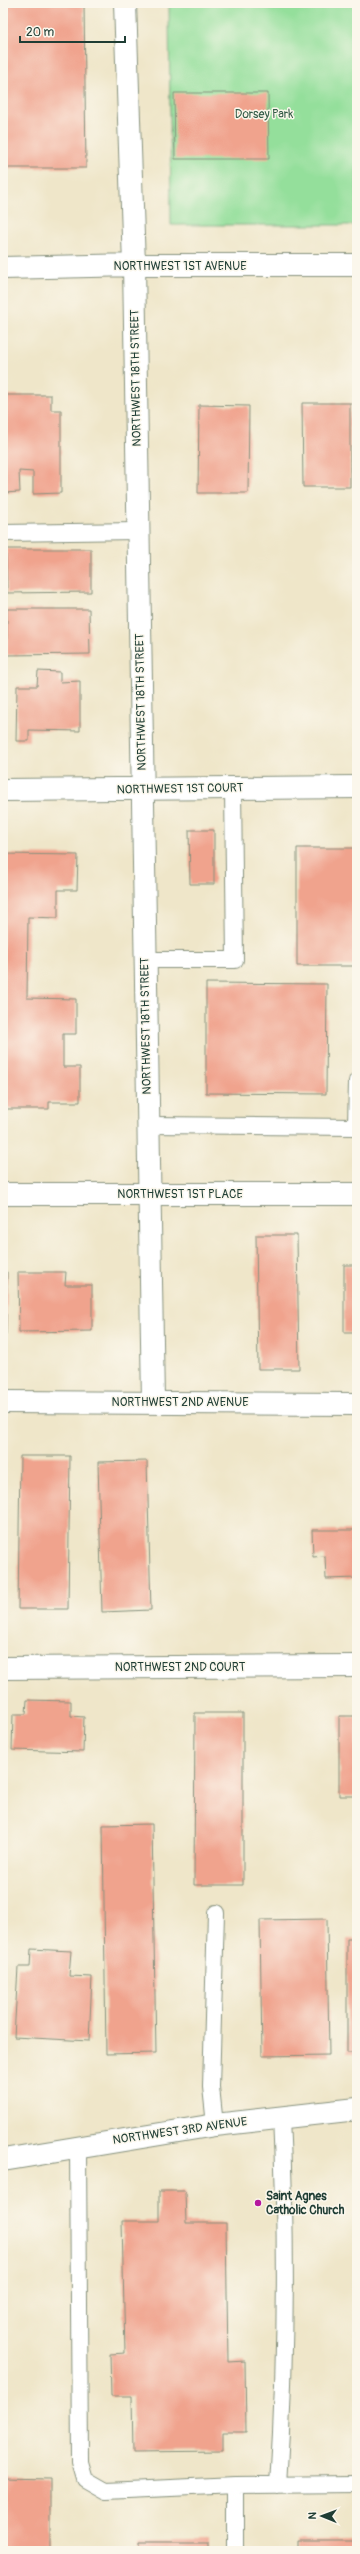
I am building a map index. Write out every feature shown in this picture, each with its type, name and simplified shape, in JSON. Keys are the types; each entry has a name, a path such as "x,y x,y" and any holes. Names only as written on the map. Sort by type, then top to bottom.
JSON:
{"street":[{"name":"NORTHWEST 18TH STREET","path":"125,3 134,265 152,1401"},
{"name":"NORTHWEST 1ST AVENUE","path":"3,268 134,265 357,265"},
{"name":"NORTHWEST 1ST COURT","path":"3,790 357,787"},
{"name":"NORTHWEST 1ST PLACE","path":"3,1194 357,1194"},
{"name":"NORTHWEST 2ND AVENUE","path":"3,1402 152,1401 357,1404"},
{"name":"NORTHWEST 2ND COURT","path":"3,1668 357,1666"},
{"name":"NORTHWEST 3RD AVENUE","path":"3,2160 78,2146 215,2125 357,2109"}],"lane":[{"path":"3,533 138,532"},
{"path":"145,960 236,960 233,789"},
{"path":"148,1125 356,1127 357,1081"},
{"path":"215,2125 210,2087 216,1913"},
{"path":"278,2485 282,2420 285,2251 281,2118"},
{"path":"78,2146 80,2462 85,2479 106,2491 234,2485 357,2484"},
{"path":"234,2485 235,2551"}],"green space":[{"name":"Dorsey Park","path":"169,3 357,3 357,225 171,225"}],"building":[{"path":"3,3 84,3 86,168 3,168"},
{"path":"174,93 268,93 269,159 175,159"},
{"path":"3,395 51,395 51,410 61,410 61,493 33,494 33,472 19,471 20,492 3,493"},
{"path":"302,403 350,403 350,487 303,487"},
{"path":"199,405 249,406 248,493 198,493"},
{"path":"6,549 91,549 91,592 7,593"},
{"path":"7,609 89,609 90,654 7,655"},
{"path":"38,671 60,672 60,682 80,681 80,731 29,730 29,741 16,741 17,686 37,686"},
{"path":"189,830 214,830 214,884 190,884"},
{"path":"297,848 357,848 357,966 297,966"},
{"path":"3,854 78,855 77,890 58,890 58,918 28,917 27,998 76,999 76,1034 63,1034 63,1067 80,1067 80,1102 49,1102 49,1109 3,1109"},
{"path":"206,983 327,984 326,1094 206,1093"},
{"path":"256,1235 297,1235 299,1369 258,1369"},
{"path":"344,1265 357,1265 357,1333 344,1333"},
{"path":"3,1272 7,1272 6,1334 3,1334"},
{"path":"18,1272 66,1272 65,1285 92,1285 92,1331 19,1332"},
{"path":"20,1456 70,1456 68,1609 18,1609"},
{"path":"147,1461 151,1610 102,1612 98,1462"},
{"path":"312,1530 357,1530 357,1578 326,1579 325,1556 313,1557"},
{"path":"27,1700 71,1701 71,1716 84,1717 83,1752 12,1750 13,1714 26,1714"},
{"path":"195,1713 243,1713 243,1885 194,1885"},
{"path":"339,1716 357,1716 357,1796 339,1796"},
{"path":"3,1745 6,1745 5,1779 3,1779"},
{"path":"152,1824 156,2053 106,2054 103,1825"},
{"path":"327,1919 329,2055 262,2056 260,1920"},
{"path":"347,1939 357,1939 357,2053 347,2053"},
{"path":"31,1949 71,1951 69,1976 92,1977 89,2041 14,2037 18,1967 30,1967"},
{"path":"159,2191 185,2191 186,2223 226,2223 228,2362 245,2361 246,2432 223,2432 223,2451 133,2452 132,2396 111,2396 110,2354 125,2353 122,2221 159,2221"},
{"path":"3,2478 50,2479 50,2551 3,2551"},
{"path":"297,2541 354,2541 354,2551 297,2551"},
{"path":"139,2542 209,2542 209,2551 139,2551"}],"place":[{"name":"Saint Agnes Catholic Church","path":"258,2203"}]}
